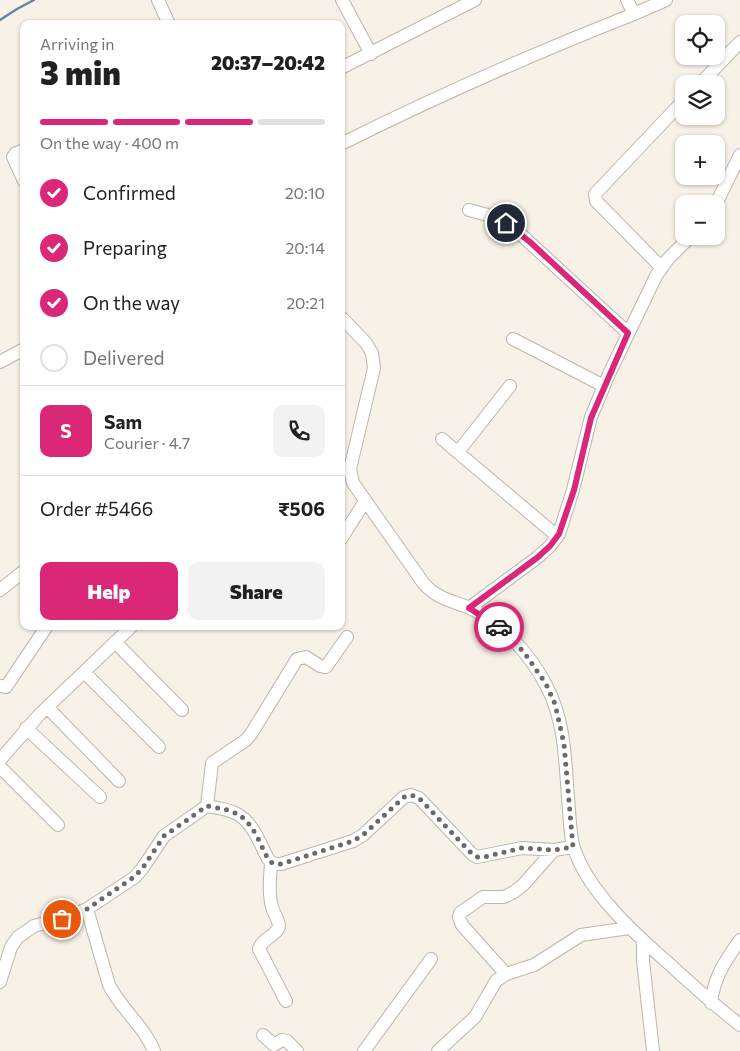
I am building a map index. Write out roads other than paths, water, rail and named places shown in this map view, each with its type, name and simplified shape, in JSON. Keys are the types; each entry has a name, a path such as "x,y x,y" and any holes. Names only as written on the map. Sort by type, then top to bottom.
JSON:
{"street":[{"path":"158,0 167,20"},
{"path":"342,0 371,54"},
{"path":"345,66 475,0"},
{"path":"627,0 634,14"},
{"path":"345,142 510,64 666,0"},
{"path":"709,75 740,42"},
{"path":"662,268 596,201 595,194 675,110"},
{"path":"20,152 13,157 20,172"},
{"path":"720,195 740,155"},
{"path":"469,210 495,217 516,230 628,333"},
{"path":"469,608 538,557 550,546 557,536 574,490 591,418 604,386 628,333 662,268 683,245"},
{"path":"345,320 366,343 372,353 374,368 350,469 353,483 431,592 445,600 469,608 510,636 537,670 555,704 562,732 573,847 591,882 629,928 711,1003 740,1025"},
{"path":"513,339 604,386"},
{"path":"0,362 20,351"},
{"path":"458,452 510,386"},
{"path":"442,438 557,536"},
{"path":"345,533 365,501"},
{"path":"0,590 20,574"},
{"path":"0,686 4,688 6,686 44,630"},
{"path":"0,760 26,728 128,630"},
{"path":"0,982 11,947 18,937 34,926 71,916 87,909 134,877 142,869 164,836 207,806 212,763 239,745 251,734 297,659 306,657 320,666 326,666 346,637"},
{"path":"115,642 182,710"},
{"path":"84,672 159,748"},
{"path":"47,707 120,781"},
{"path":"26,728 100,797"},
{"path":"0,768 58,825"},
{"path":"271,863 281,864 353,841 363,835 404,797 411,795 419,798 477,857 522,848 554,850 573,847"},
{"path":"207,806 236,813 244,818 271,863 269,891 278,926 262,943 259,949 286,1001"},
{"path":"506,974 462,925 459,918 460,913 482,896 504,897 514,892 523,885 554,850"},
{"path":"87,909 109,985 113,993 141,1028 154,1051"},
{"path":"438,1051 475,1017 496,981 506,974 534,965 581,935 629,928"},
{"path":"711,1003 715,982 724,963 740,940"},
{"path":"644,941 643,960 653,1051"},
{"path":"364,1051 432,959"},
{"path":"263,1035 274,1045 282,1040 287,1041 297,1051"}],"waterway":[{"path":"0,20 34,0"}]}
